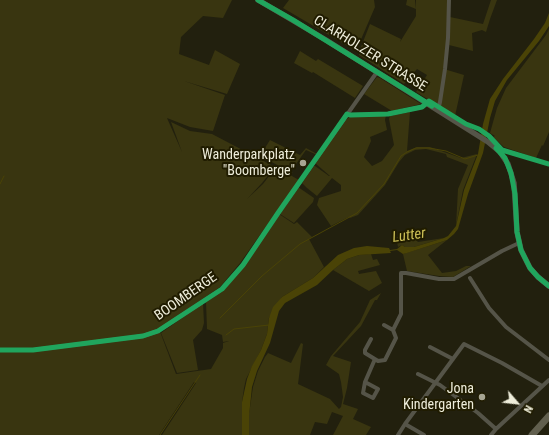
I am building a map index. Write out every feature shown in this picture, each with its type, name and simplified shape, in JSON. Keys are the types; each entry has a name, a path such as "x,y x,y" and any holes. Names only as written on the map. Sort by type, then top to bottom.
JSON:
{"main road":[{"path":"532,435 549,416"}],"street":[{"name":"CLARHOLZER STRASSE","path":"258,0 478,135 500,152 505,158 511,173 515,194 516,223 519,243 524,257 530,268 549,286"},
{"name":"CLARHOLZER STRASSE","path":"438,110 448,46 449,0"},
{"name":"BOOMBERGE","path":"0,350 33,350 143,336 158,332 222,289 243,265 377,72"},
{"name":"CLARHOLZER STRASSE","path":"347,114 350,116 388,114 422,107 427,103"},
{"path":"393,330 401,314 401,273 439,279 454,279 502,251 519,243"},
{"path":"470,278 489,308 506,327 549,360"},
{"path":"371,339 365,352 367,355 378,361 385,360 396,338 393,330 384,325"},
{"path":"398,435 464,344 516,370 542,386"},
{"path":"430,347 453,359"},
{"path":"365,382 374,359"},
{"path":"418,374 436,382 496,428"},
{"path":"490,435 549,380"},
{"path":"405,424 424,435"}],"shaded area":[{"path":"0,0 232,0 223,18 203,16 181,37 179,54 209,65 215,50 240,64 227,94 184,81 225,95 213,131 190,127 167,118 182,152 171,122 190,131 212,134 275,167 247,199 263,184 276,167 299,180 240,263 220,287 159,329 176,374 211,369 223,348 223,343 229,341 223,342 222,335 207,329 206,302 224,290 244,266 279,214 294,224 297,222 312,237 309,239 324,267 313,278 282,297 269,318 267,334 261,350 246,379 242,402 242,435 162,435 196,383 194,382 159,435 0,435"},
{"path":"289,0 374,0 375,7 356,51 283,8"},
{"path":"407,0 415,0 416,9 406,5"},
{"path":"416,0 447,0 447,44 444,69 464,75 455,116 416,92 427,75 417,69 404,84 359,55 370,24 401,39 400,42 416,16"},
{"path":"491,0 497,0 486,32 482,30 472,33 473,51 449,45 450,17 483,24"},
{"path":"549,13 549,26 539,41 507,80 495,101 483,153 468,194 458,229 447,240 407,253 403,254 397,250 390,251 391,253 359,255 347,259 317,285 285,303 279,311 270,343 257,371 252,387 249,435 242,435 242,402 247,379 267,334 269,318 273,307 282,297 313,278 338,255 354,248 367,246 389,248 390,250 397,249 402,245 405,247 414,247 448,236 456,226 464,190 478,154 483,124 490,99 545,23"},
{"path":"549,29 549,132 536,158 504,147 493,137 495,136 490,133 497,108 506,88"},
{"path":"300,51 316,61 318,59 363,86 355,98 313,72 312,73 294,63"},
{"path":"377,77 421,104 392,111 364,94"},
{"path":"410,112 407,151 417,147 430,147 461,158 477,154 463,190 456,226 458,189 468,165 447,157 446,154 426,149 415,150 405,155 385,185 358,215 349,217 331,226 317,205 319,198 341,191 341,185 332,178 317,196 307,188 302,183 314,166 330,176 315,163 349,117 386,115 385,120 387,130 370,137 371,141 364,157 372,166 382,161 394,145 389,119 390,116"},
{"path":"270,140 300,155 306,148 317,154 306,150 291,171 293,173 260,156"},
{"path":"298,187 314,198 313,202 294,223 280,214"},
{"path":"396,237 415,239 418,242 444,238 414,247 405,247 402,245 398,247"},
{"path":"447,240 428,255 442,273 456,271 466,266 471,266 453,277 407,271 403,254"},
{"path":"371,254 373,260 377,259 380,265 358,271 359,274 376,271 382,283 369,291 333,270 347,259 359,255"},
{"path":"381,293 377,300 375,300 361,326 333,356 351,362 343,404 358,409 353,419 371,427 366,435 333,435 343,416 332,412 327,424 315,422 310,435 249,435 249,414 253,387 258,371 268,353 291,363 301,343 303,344 298,384 330,399 339,409 341,407 343,397 339,374 326,365 331,356 360,322 370,300"},
{"path":"203,303 204,323 202,330 193,340 198,370 177,373 161,333"}],"waterway":[{"path":"220,318 262,276 300,244 357,213 384,184 401,156 407,152 416,148 429,148 446,151 465,159 478,155"},
{"path":"0,184 4,176"},
{"path":"226,335 234,329 269,325"},
{"path":"160,435 200,375"}],"cycle path":[{"path":"258,0 432,106"},
{"path":"0,350 33,350 143,336 158,331 222,289 243,265 347,114 388,114 422,107 429,101 466,124 479,129 489,136 502,150 549,164"},
{"path":"496,148 505,158 511,173 515,194 517,232 521,250 530,268 549,286"}],"place":[{"name":"Wanderparkplatz \"Boomberge\"","path":"303,163"},
{"name":"Jona Kindergarten","path":"482,397"}],"water label":[{"name":"Lutter","path":"409,236"}]}
